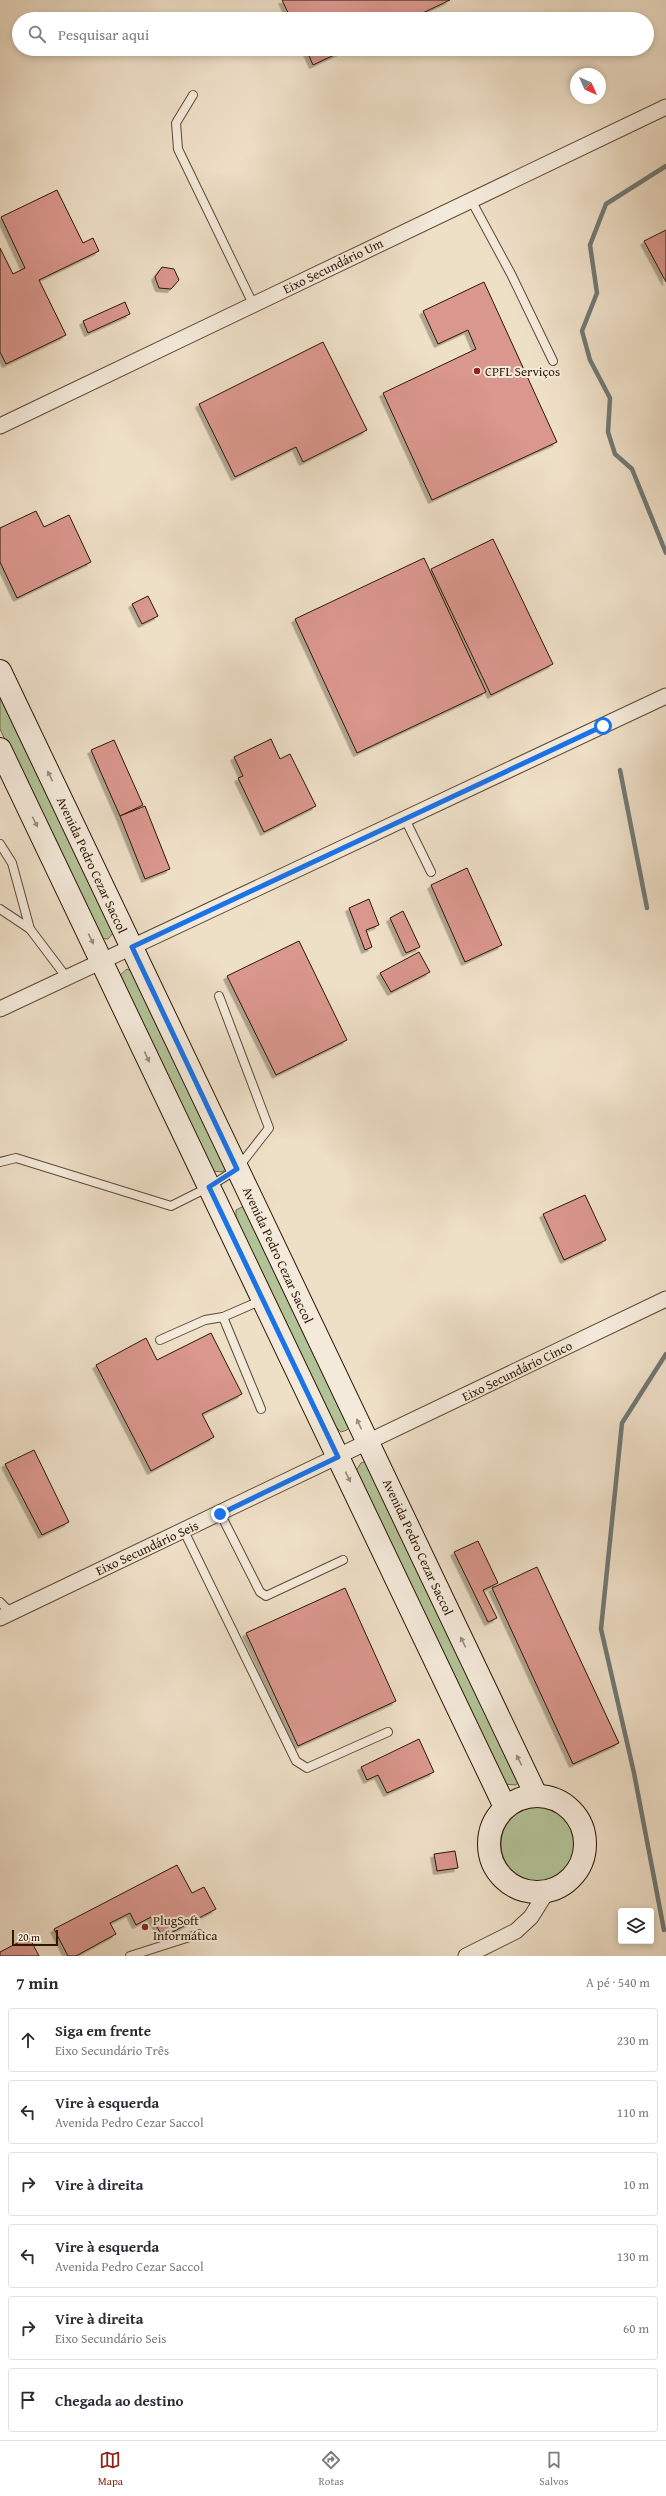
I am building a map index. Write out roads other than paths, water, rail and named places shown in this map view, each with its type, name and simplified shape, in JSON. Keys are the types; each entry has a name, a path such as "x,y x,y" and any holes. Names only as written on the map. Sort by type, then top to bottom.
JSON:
{"street":[{"name":"Eixo Secundário Um","path":"0,426 666,107"},
{"name":"Avenida Pedro Cezar Saccol","path":"0,671 536,1795"},
{"path":"0,1009 666,696"},
{"path":"0,749 505,1807"},
{"name":"Eixo Secundário Cinco","path":"338,1457 666,1299"},
{"name":"Eixo Secundário Seis","path":"6,1615 338,1457"},
{"path":"536,1795 560,1800 578,1816 586,1839 583,1863 572,1878 568,1882 546,1893 521,1891 500,1876 489,1853 491,1828 505,1807 519,1798 536,1795"},
{"path":"466,1956 516,1931 531,1917 546,1893"}],"lane":[{"path":"193,95 176,123 178,148 253,304"},
{"path":"471,200 511,274 553,361"},
{"path":"405,819 430,872"},
{"path":"0,844 12,863 30,929"},
{"path":"0,909 30,929 67,978"},
{"path":"0,1162 16,1158 171,1206 209,1187 237,1169 269,1128 219,996"},
{"path":"160,1340 205,1320 223,1317 263,1300"},
{"path":"223,1317 261,1409"},
{"path":"220,1514 260,1592 266,1596 343,1560"},
{"path":"184,1531 296,1761 307,1768 388,1732"},
{"path":"0,1602 6,1615"},
{"path":"130,1956 198,1934"}],"waterway":[{"path":"666,166 606,204 590,245 597,293 582,331 590,360 610,398 608,432 615,454 632,469 666,553"},
{"path":"620,770 647,908"},
{"path":"664,1930 634,1773 601,1629 622,1423 666,1354"}],"place":[{"name":"CPFL Serviços","path":"477,371"},
{"name":"PlugSoft Informática","path":"145,1927"}]}
